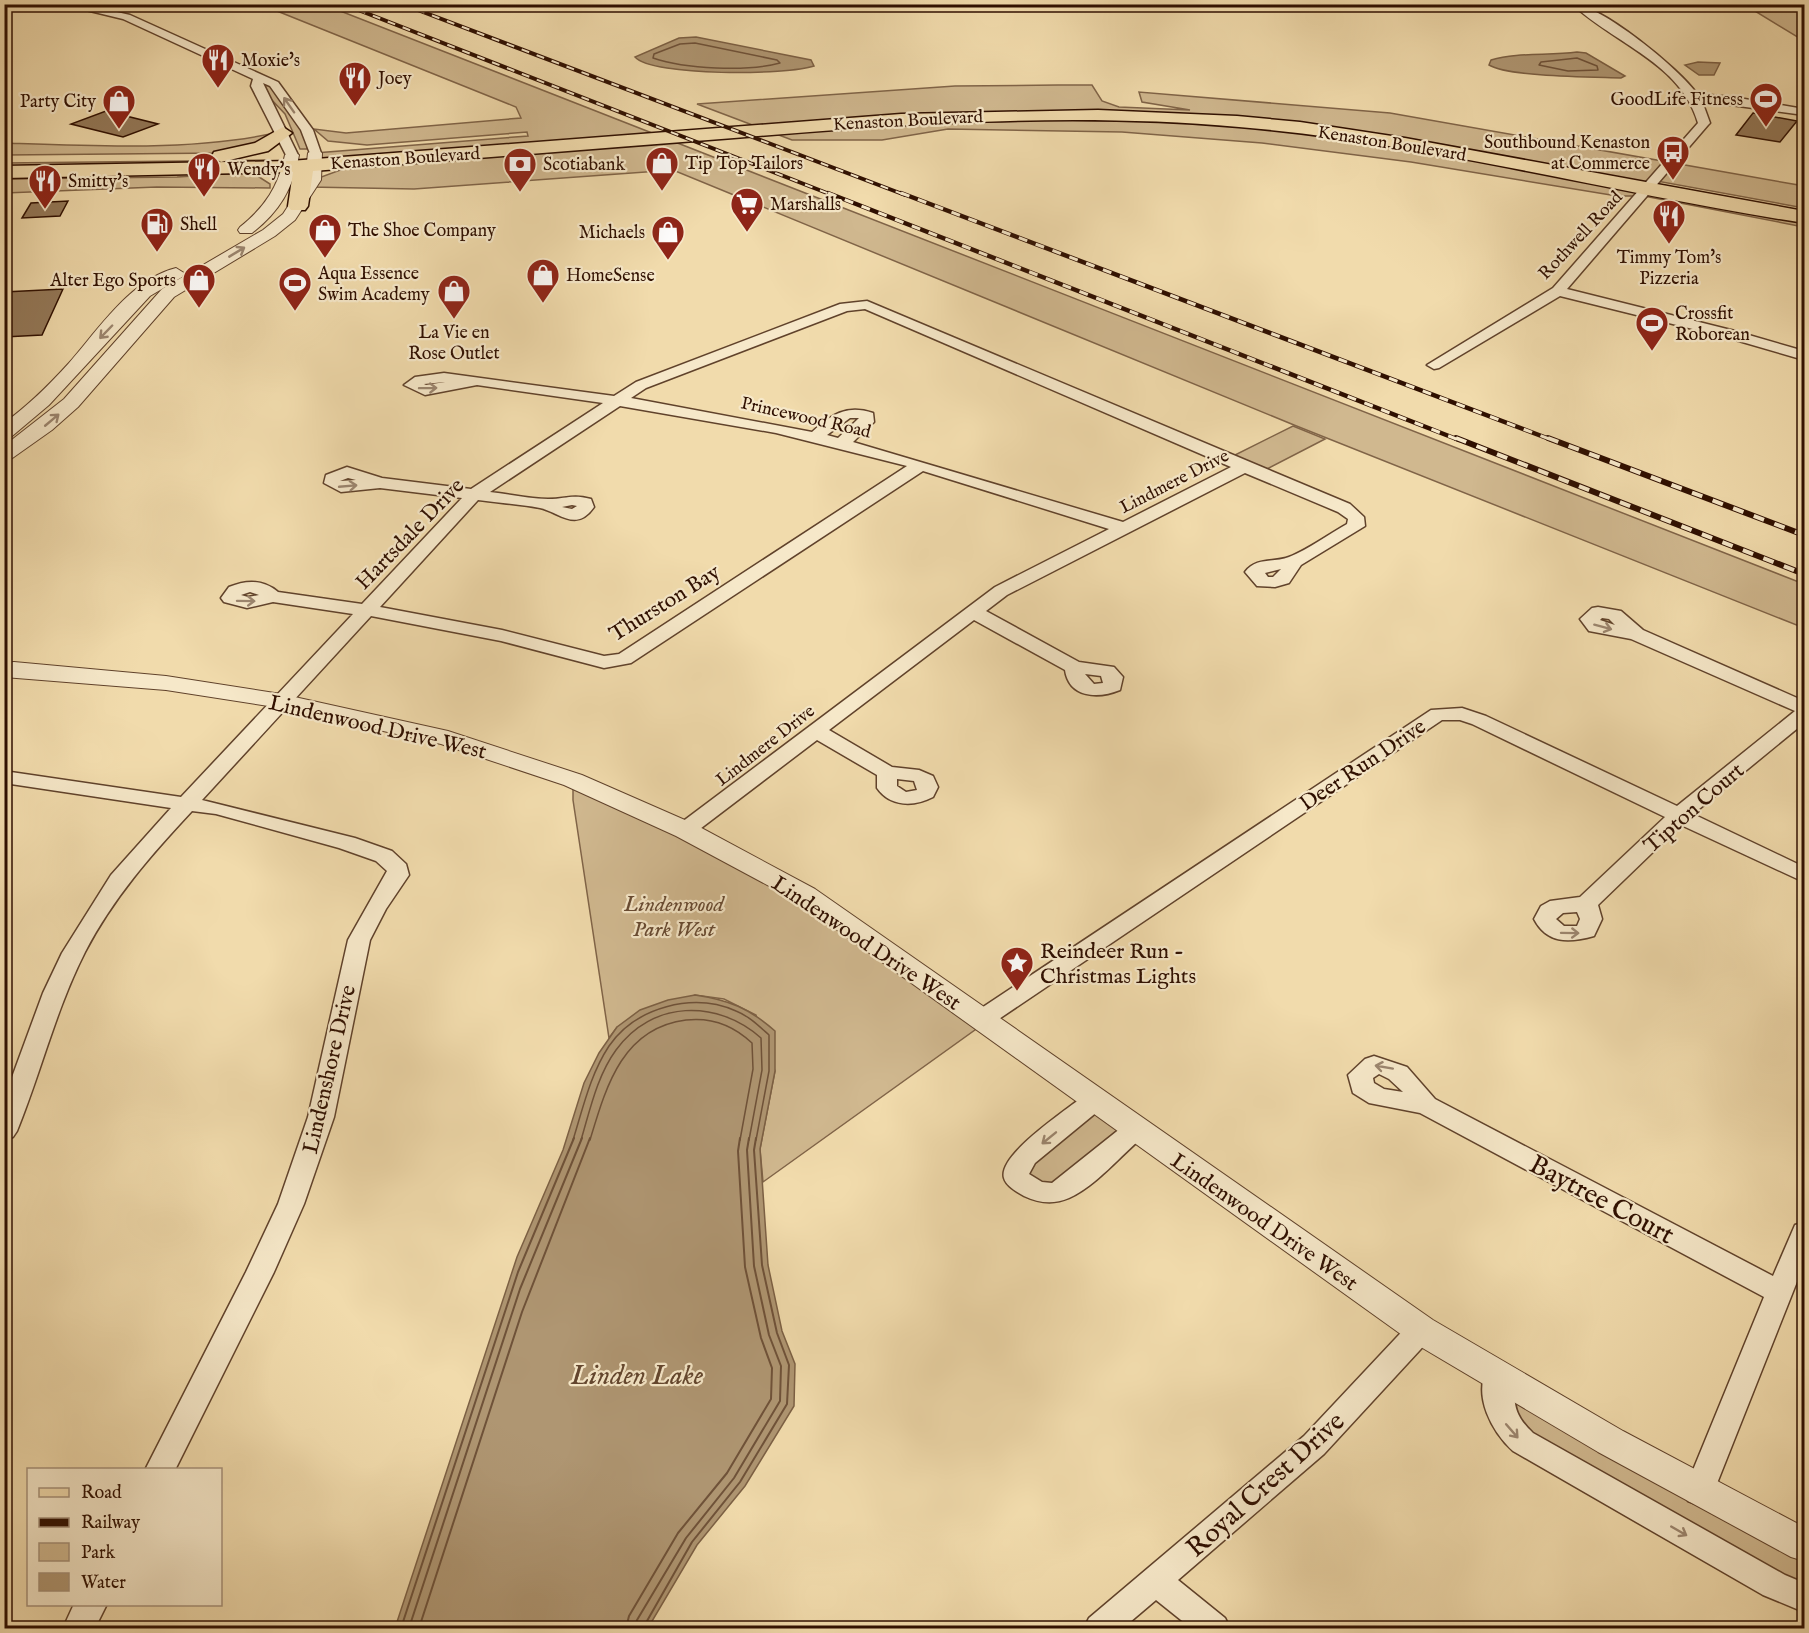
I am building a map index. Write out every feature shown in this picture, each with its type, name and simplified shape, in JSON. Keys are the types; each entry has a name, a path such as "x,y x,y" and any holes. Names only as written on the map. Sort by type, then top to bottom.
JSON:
{"main road":[{"name":"Kenaston Boulevard","path":"4,159 206,158 303,164 362,156 901,119 1098,115 1237,121 1300,128 1804,208"},
{"path":"206,158 261,147 283,133"},
{"path":"4,172 244,169 270,174 303,164 362,156"},
{"path":"298,206 303,164"},
{"name":"Kenaston Boulevard","path":"1654,184 1804,216"}],"street":[{"path":"66,4 126,17 274,84 303,164"},
{"path":"1577,4 1657,58 1692,97 1733,100 1804,112"},
{"path":"259,77 256,86 303,164"},
{"name":"Rothwell Road","path":"1434,365 1504,326 1558,291 1654,184 1704,123 1703,111 1692,97"},
{"path":"4,433 45,401 146,290 236,237 258,221 275,205 303,164"},
{"path":"4,455 45,426 71,403 168,293 269,233 289,217 298,206"},
{"path":"1558,291 1730,334 1804,356"},
{"name":"Lindmere Drive","path":"620,400 660,375 846,307 867,305 1244,467"},
{"name":"Princewood Road","path":"472,382 620,400 815,437 920,465 1124,528"},
{"name":"Hartsdale Drive","path":"281,701 474,495 620,400"},
{"path":"815,437 840,416 849,412 867,416 866,422 841,444"},
{"name":"Thurston Bay","path":"273,597 367,610 502,636 604,662 624,659 920,465"},
{"path":"1244,467 1344,508 1356,517 1356,526 1293,562"},
{"name":"Lindmere Drive","path":"685,830 1001,591 1244,467"},
{"path":"380,483 548,504"},
{"path":"973,612 1074,667"},
{"path":"1636,634 1804,708"},
{"name":"Lindenwood Drive West","path":"8,668 166,683 281,701 448,738 573,780 685,830 806,895 1135,1130 1421,1330 1497,1377 1699,1492 1804,1545"},
{"path":"4,1131 48,1011 83,931 104,897 132,862 281,701"},
{"name":"Deer Run Drive","path":"982,1020 1438,714 1462,714 1479,720 1804,875"},
{"name":"Tipton Court","path":"1586,904 1678,816 1804,714"},
{"path":"816,730 887,772"},
{"path":"4,777 189,802"},
{"name":"Lindenshore Drive","path":"161,1468 260,1272 291,1204 321,1117 354,956 371,916 398,875 398,869 384,856 347,843 189,802"},
{"path":"1095,1101 1026,1156 1017,1166 1016,1177 1039,1191 1055,1193 1069,1186 1135,1130"},
{"name":"Baytree Court","path":"1426,1105 1779,1292"},
{"path":"1699,1492 1804,1232"},
{"name":"Royal Crest Drive","path":"1100,1629 1314,1445 1421,1330"},
{"path":"1497,1377 1499,1412 1509,1430 1523,1442 1774,1585 1804,1598"},
{"path":"1156,1581 1214,1629"},
{"path":"79,1629 91,1606"}],"green space":[{"path":"262,5 325,5 1804,584 1804,628 1294,425 673,170 414,189 310,187 313,180 362,162 314,165 315,153 528,136 527,132 367,145 328,141 314,129 346,133 521,118 516,107"},
{"path":"1745,5 1804,5 1804,41"},
{"path":"263,83 278,92 290,108 308,142 307,149 300,149 285,114 270,98"},
{"path":"1092,85 1102,101 1119,107 1190,110 1142,102 1139,92 1390,113 1804,186 1804,208 1657,181 1652,188 1804,217 1804,227 1644,196 1617,196 1411,162 1262,143 1122,132 948,129 882,140 792,140 697,104 955,86"},
{"path":"270,134 267,140 222,153 5,155 4,143 104,146 172,145 206,143"},
{"path":"268,160 5,168 4,163"},
{"path":"242,173 262,175 259,177 270,184 270,188 157,187 5,193 4,179 177,177"},
{"path":"1293,426 1325,439 1265,470 1233,456"},
{"name":"Lindenwood Park West","path":"573,780 806,895 986,1022 763,1182 760,1149 775,1071 756,1015 724,999 695,995 617,1027 609,1038 573,800"},
{"path":"1094,1101 1135,1130 1055,1193 1017,1166"},
{"path":"1497,1377 1699,1492 1804,1545 1804,1598 1774,1585 1539,1452"}],"water":[{"path":"696,37 811,60 814,66 778,71 693,71 667,68 635,57 679,38"},
{"path":"1586,53 1625,76 1621,78 1573,77 1532,74 1499,69 1489,65 1491,60 1512,56"},
{"path":"1698,62 1720,63 1714,75 1699,75 1685,65"},
{"name":"Linden Lake","path":"695,995 738,1006 775,1031 775,1071 760,1149 768,1265 782,1331 795,1364 794,1406 745,1486 697,1545 648,1628 395,1628 517,1257 563,1150 584,1083 599,1053 617,1027 640,1010 668,1000"}],"building":[{"name":"Party City","path":"106,111 158,124 123,137 71,124"},
{"name":"GoodLife Fitness","path":"1753,113 1797,121 1780,142 1736,135"},
{"name":"Smitty's","path":"68,201 60,216 22,218 31,203"},
{"path":"63,289 42,335 4,337 4,292"}],"railway":[{"path":"343,4 832,195"},
{"path":"402,4 905,195"},
{"path":"828,193 1459,440"},
{"path":"901,193 1552,440"},
{"path":"1456,438 1804,574"},
{"path":"1548,438 1804,535"}],"place":[{"name":"Moxie's","path":"218,89"},
{"name":"Joey","path":"355,107"},
{"name":"GoodLife Fitness","path":"1766,128"},
{"name":"Party City","path":"119,130"},
{"name":"Southbound Kenaston at Commerce","path":"1673,181"},
{"name":"Tip Top Tailors","path":"662,192"},
{"name":"Scotiabank","path":"520,193"},
{"name":"Wendy's","path":"204,198"},
{"name":"Smitty's","path":"45,210"},
{"name":"Marshalls","path":"747,233"},
{"name":"Timmy Tom's Pizzeria","path":"1669,245"},
{"name":"Shell","path":"157,253"},
{"name":"The Shoe Company","path":"325,259"},
{"name":"Michaels","path":"668,261"},
{"name":"HomeSense","path":"543,304"},
{"name":"Alter Ego Sports","path":"199,309"},
{"name":"Aqua Essence Swim Academy","path":"295,312"},
{"name":"La Vie en Rose Outlet","path":"454,320"},
{"name":"Crossfit Roborean","path":"1652,352"},
{"name":"Reindeer Run - Christmas Lights","path":"1017,992"}]}
